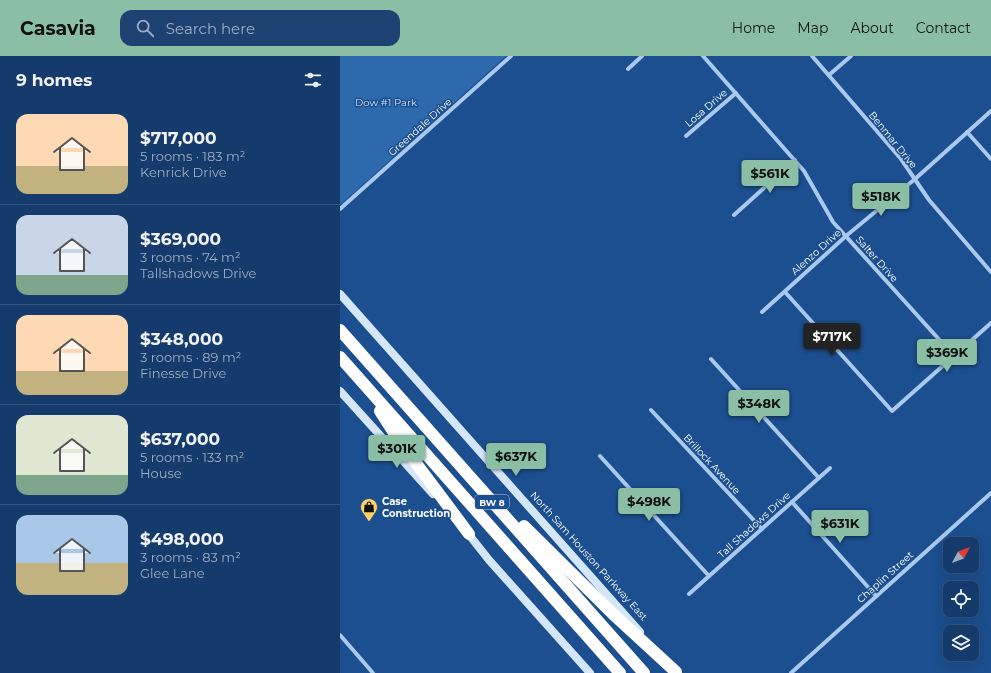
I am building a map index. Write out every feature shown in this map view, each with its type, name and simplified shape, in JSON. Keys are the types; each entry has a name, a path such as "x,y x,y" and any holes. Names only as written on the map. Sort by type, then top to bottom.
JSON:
{"highway":[{"name":"BW 8","path":"340,330 644,673"},
{"name":"BW 8","path":"340,357 620,673"},
{"path":"374,369 529,532 676,673"},
{"path":"360,379 398,438 469,534"}],"main road":[{"name":"North Sam Houston Parkway East","path":"340,294 676,673"},
{"path":"340,391 469,534 489,560 590,673"}],"street":[{"name":"Greendale Drive","path":"340,209 510,56"},
{"path":"628,69 642,56"},
{"name":"Salter Drive","path":"703,56 811,180 827,214 954,356"},
{"name":"Benmar Drive","path":"812,56 901,159 945,220 991,272"},
{"path":"829,75 851,56"},
{"name":"Losa Drive","path":"686,136 736,93"},
{"name":"Alenzo Drive","path":"762,312 846,236 914,179 991,111"},
{"path":"967,132 991,159"},
{"path":"734,215 795,160"},
{"path":"784,292 892,412 991,323"},
{"path":"711,359 819,478"},
{"name":"Brillock Avenue","path":"651,410 762,529"},
{"path":"600,456 709,576"},
{"name":"Tall Shadows Drive","path":"689,594 830,468"},
{"name":"Chaplin Street","path":"790,673 991,493"},
{"path":"792,502 876,596"},
{"path":"340,635 373,673"}],"green space":[{"name":"Dow #1 Park","path":"340,56 506,56 340,205"}],"place":[{"name":"Case Construction","path":"369,522"}]}
